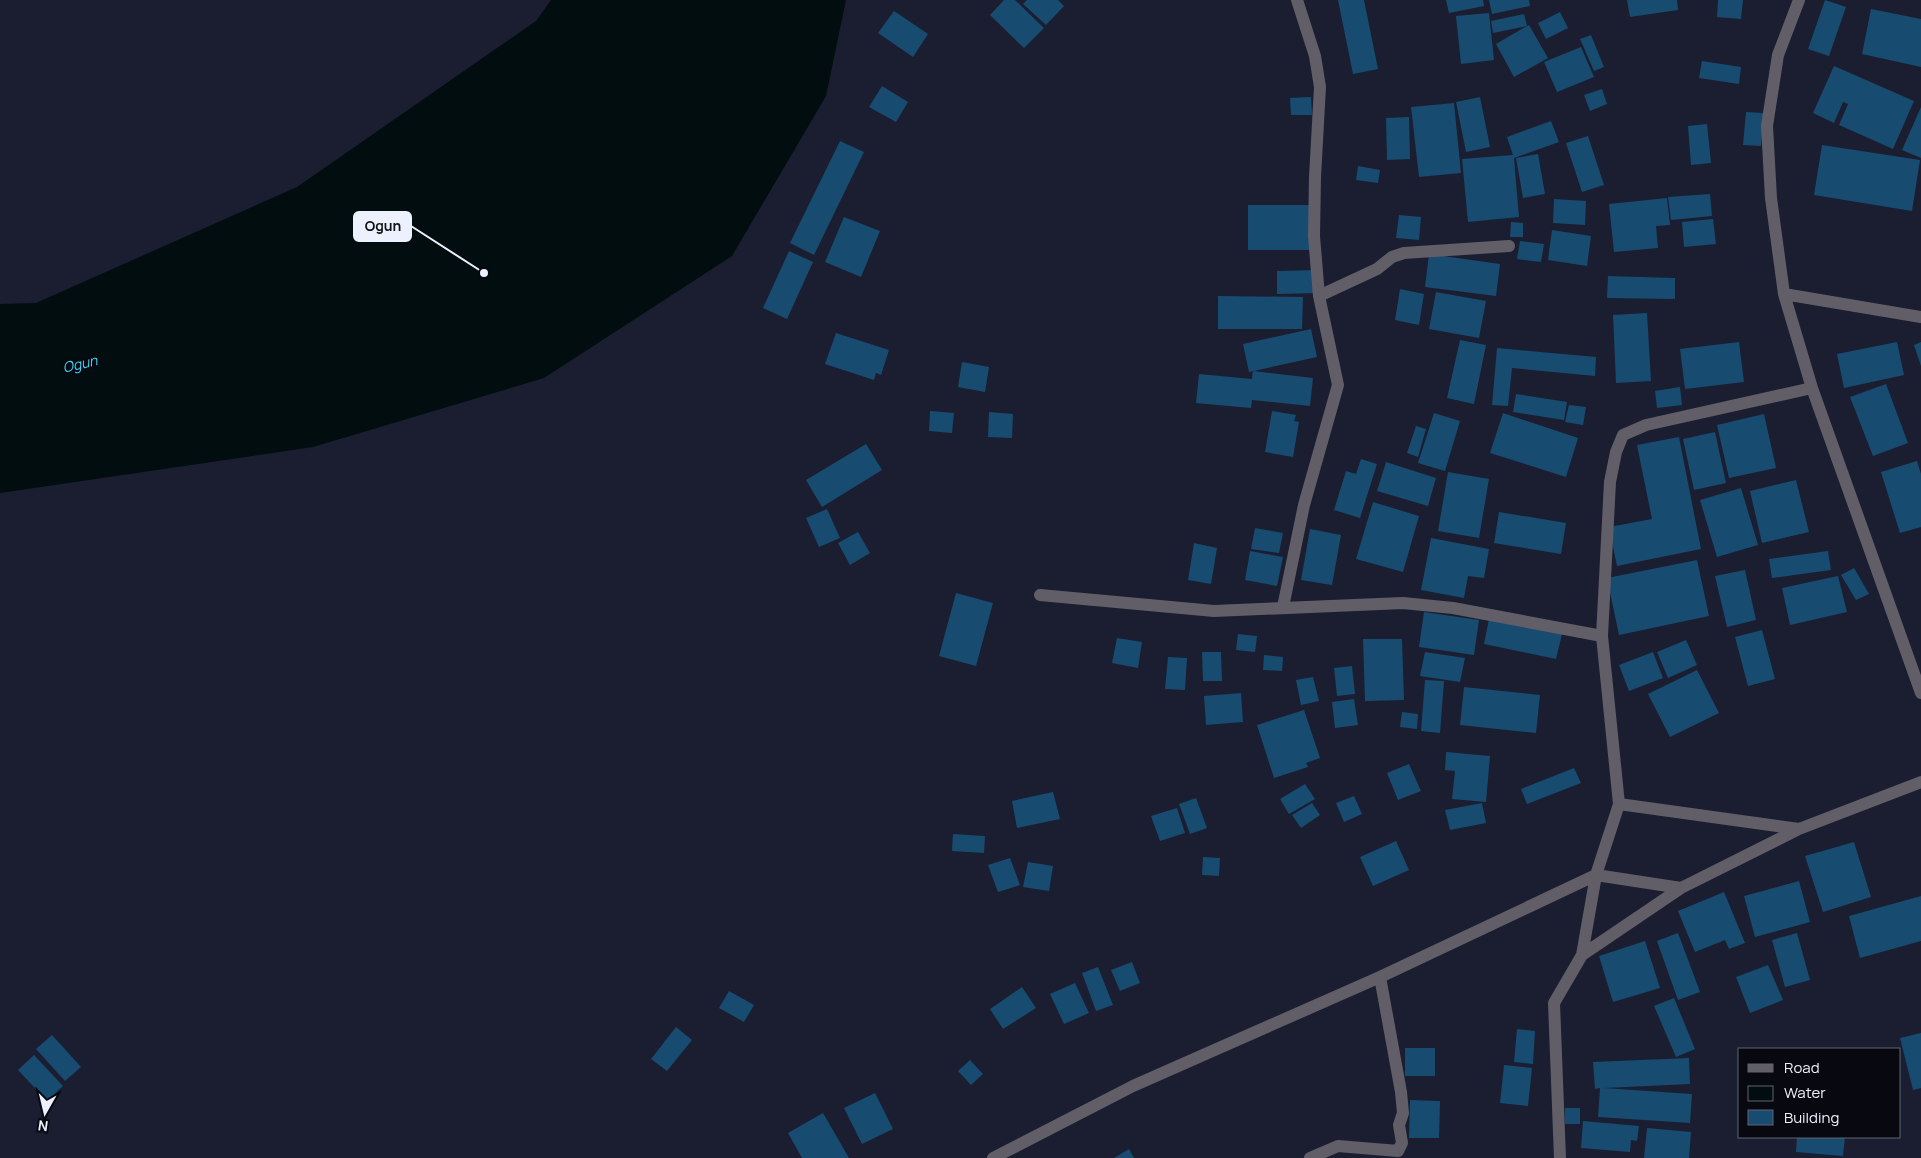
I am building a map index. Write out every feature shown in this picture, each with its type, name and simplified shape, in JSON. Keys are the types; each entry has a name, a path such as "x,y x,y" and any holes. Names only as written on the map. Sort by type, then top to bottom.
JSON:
{"street":[{"path":"1283,607 1304,505 1338,385 1318,296 1314,236 1314,197 1320,87 1315,56 1298,0"},
{"path":"1799,0 1778,55 1767,126 1771,198 1784,294 1812,388 1915,664 1921,693"},
{"path":"1318,296 1376,270 1392,257 1404,253 1509,246"},
{"path":"1784,294 1921,318"},
{"path":"1560,1158 1554,1003 1582,955 1596,875 1619,804 1602,636 1610,482 1616,452 1624,435 1646,425 1812,388"},
{"path":"1040,595 1214,611 1403,603 1429,605 1602,636"},
{"path":"1582,955 1681,888 1800,829 1921,782"},
{"path":"1619,804 1800,829"},
{"path":"993,1158 1133,1086 1380,977 1596,875 1681,888"},
{"path":"1310,1158 1338,1146 1398,1151 1402,1143 1399,1125 1403,1113 1401,1092 1380,977"}],"water":[{"path":"551,0 846,0 826,96 732,256 544,378 313,447 0,493 0,304 36,303 297,187 536,21"}],"building":[{"path":"1004,0 1015,0 1044,28 1024,48 990,15"},
{"path":"1027,0 1058,0 1064,6 1046,25 1023,4"},
{"path":"1338,0 1364,0 1378,69 1353,74"},
{"path":"1446,0 1483,0 1484,6 1449,13"},
{"path":"1489,0 1529,0 1530,6 1492,14"},
{"path":"1627,0 1677,0 1678,10 1630,17"},
{"path":"1718,0 1743,0 1741,19 1717,17"},
{"path":"1825,0 1846,7 1829,56 1808,49"},
{"path":"1871,9 1921,19 1921,67 1862,54"},
{"path":"894,11 928,34 913,57 878,33"},
{"path":"1560,12 1568,28 1546,39 1538,23"},
{"path":"1489,13 1494,60 1461,64 1456,16"},
{"path":"1524,14 1527,26 1493,33 1491,21"},
{"path":"1529,25 1548,58 1514,77 1496,44"},
{"path":"1591,35 1604,67 1594,71 1580,39"},
{"path":"1581,47 1594,77 1557,92 1544,62"},
{"path":"1702,61 1741,67 1739,84 1699,78"},
{"path":"1834,66 1914,101 1893,149 1839,125 1848,104 1843,102 1834,123 1813,113"},
{"path":"882,86 908,102 896,122 869,107"},
{"path":"1602,89 1607,104 1590,111 1584,95"},
{"path":"1311,97 1312,115 1291,115 1290,98"},
{"path":"1480,97 1490,147 1466,152 1456,102"},
{"path":"1454,103 1461,173 1419,177 1411,107"},
{"path":"1921,107 1921,158 1902,150"},
{"path":"1746,112 1764,113 1761,146 1743,145"},
{"path":"1409,117 1410,159 1387,160 1386,118"},
{"path":"1551,121 1559,142 1514,158 1519,217 1468,222 1462,159 1513,155 1507,137"},
{"path":"1707,124 1711,163 1691,165 1688,126"},
{"path":"1588,136 1604,185 1582,192 1566,143"},
{"path":"840,141 864,152 814,255 790,243"},
{"path":"1822,145 1920,160 1912,211 1814,195"},
{"path":"1538,154 1545,194 1523,198 1516,158"},
{"path":"1358,166 1380,170 1378,183 1356,180"},
{"path":"1710,194 1712,216 1671,220 1668,197"},
{"path":"1667,198 1670,225 1656,226 1658,248 1614,252 1609,204"},
{"path":"1554,199 1586,201 1585,225 1553,223"},
{"path":"1248,205 1317,205 1317,250 1248,250"},
{"path":"1399,215 1421,217 1419,240 1396,238"},
{"path":"844,217 880,231 861,277 825,262"},
{"path":"1713,219 1716,244 1684,247 1682,222"},
{"path":"1511,222 1523,223 1523,237 1510,237"},
{"path":"1552,230 1591,236 1587,266 1548,260"},
{"path":"1520,241 1544,244 1541,262 1517,259"},
{"path":"789,251 813,262 787,319 763,308"},
{"path":"1429,254 1500,264 1496,296 1425,287"},
{"path":"1320,270 1320,293 1277,294 1277,271"},
{"path":"1608,276 1675,278 1675,299 1607,298"},
{"path":"1400,289 1424,294 1419,325 1395,320"},
{"path":"1436,292 1486,301 1479,338 1429,329"},
{"path":"1218,296 1303,297 1302,329 1218,329"},
{"path":"1647,313 1651,381 1616,383 1613,315"},
{"path":"1311,329 1317,357 1249,372 1243,344"},
{"path":"836,333 889,350 881,375 876,373 874,380 825,364"},
{"path":"1460,340 1486,345 1474,404 1447,398"},
{"path":"1739,342 1744,382 1685,389 1680,349"},
{"path":"1897,342 1904,375 1844,388 1837,354"},
{"path":"1921,342 1921,366 1914,345"},
{"path":"1497,348 1596,357 1595,376 1512,368 1508,406 1492,405"},
{"path":"962,362 989,367 985,392 958,387"},
{"path":"1253,371 1313,378 1310,406 1252,400 1251,408 1196,403 1199,374 1252,379"},
{"path":"1886,384 1908,443 1873,456 1850,397"},
{"path":"1680,387 1682,405 1657,408 1655,391"},
{"path":"1516,394 1567,402 1564,420 1513,412"},
{"path":"1569,405 1586,407 1583,425 1565,422"},
{"path":"930,411 954,413 952,433 929,431"},
{"path":"1272,411 1296,415 1294,421 1299,422 1293,457 1265,452"},
{"path":"989,412 1013,414 1012,438 988,437"},
{"path":"1434,413 1460,421 1445,471 1418,463"},
{"path":"1503,413 1578,438 1566,477 1490,453"},
{"path":"1764,414 1776,468 1729,478 1717,425"},
{"path":"1416,426 1426,429 1418,457 1407,453"},
{"path":"1715,432 1726,483 1694,490 1683,439"},
{"path":"1679,437 1701,549 1617,566 1609,527 1652,519 1637,445"},
{"path":"866,444 882,470 822,507 806,480"},
{"path":"1361,459 1377,464 1360,518 1334,510 1346,471 1356,474"},
{"path":"1917,461 1921,474 1921,527 1900,533 1881,472"},
{"path":"1386,462 1436,478 1428,506 1377,491"},
{"path":"1448,472 1489,479 1479,538 1438,531"},
{"path":"1796,480 1809,532 1762,543 1750,491"},
{"path":"1741,488 1758,545 1717,557 1700,500"},
{"path":"1373,502 1419,516 1403,572 1356,559"},
{"path":"827,509 840,538 819,547 806,518"},
{"path":"1499,512 1566,523 1561,554 1494,543"},
{"path":"1255,528 1283,533 1279,553 1251,549"},
{"path":"1310,529 1341,535 1332,585 1301,580"},
{"path":"858,532 870,553 850,565 838,543"},
{"path":"1431,538 1489,549 1484,578 1468,576 1464,598 1421,590"},
{"path":"1194,543 1217,548 1211,584 1188,580"},
{"path":"1250,551 1283,557 1277,586 1245,580"},
{"path":"1828,551 1831,570 1772,578 1769,559"},
{"path":"1697,560 1709,616 1619,635 1607,578"},
{"path":"1854,568 1869,594 1856,600 1841,575"},
{"path":"1745,570 1756,620 1727,627 1715,576"},
{"path":"1838,576 1847,612 1790,625 1782,588"},
{"path":"956,593 993,603 976,666 939,656"},
{"path":"1424,612 1479,620 1474,655 1419,647"},
{"path":"1489,619 1562,634 1556,659 1484,644"},
{"path":"1762,630 1775,679 1748,686 1735,637"},
{"path":"1238,634 1257,636 1255,652 1236,650"},
{"path":"1117,638 1142,642 1138,668 1112,663"},
{"path":"1363,639 1402,639 1404,700 1365,701"},
{"path":"1686,640 1697,665 1668,678 1657,652"},
{"path":"1202,652 1221,652 1222,681 1203,681"},
{"path":"1425,652 1465,658 1460,682 1420,676"},
{"path":"1653,652 1663,678 1629,691 1619,665"},
{"path":"1264,655 1283,657 1282,671 1263,670"},
{"path":"1168,657 1187,658 1185,690 1165,689"},
{"path":"1352,666 1355,694 1337,696 1334,668"},
{"path":"1697,670 1719,713 1670,737 1648,694"},
{"path":"1313,677 1319,701 1301,705 1296,680"},
{"path":"1425,680 1444,681 1440,733 1421,731"},
{"path":"1464,687 1540,695 1536,733 1460,725"},
{"path":"1241,693 1243,722 1206,725 1204,696"},
{"path":"1354,699 1358,725 1335,728 1332,702"},
{"path":"1304,710 1320,758 1306,763 1308,767 1274,778 1257,725"},
{"path":"1402,712 1418,714 1417,729 1400,727"},
{"path":"1446,752 1490,756 1486,802 1452,799 1455,771 1445,770"},
{"path":"1409,764 1421,791 1398,800 1387,773"},
{"path":"1574,768 1581,783 1527,804 1521,789"},
{"path":"1305,784 1315,799 1289,814 1280,799"},
{"path":"1053,792 1060,819 1017,828 1012,801"},
{"path":"1354,796 1362,814 1344,822 1336,803"},
{"path":"1196,798 1207,828 1190,834 1179,804"},
{"path":"1312,803 1320,815 1301,828 1292,815"},
{"path":"1482,803 1486,823 1450,830 1445,810"},
{"path":"1177,808 1185,833 1160,841 1151,816"},
{"path":"953,834 985,836 984,853 952,851"},
{"path":"1396,841 1409,870 1373,886 1360,857"},
{"path":"1854,842 1871,897 1823,912 1805,856"},
{"path":"1203,857 1220,858 1219,876 1202,875"},
{"path":"1010,858 1020,885 998,892 988,865"},
{"path":"1028,862 1053,866 1049,891 1023,887"},
{"path":"1799,881 1810,922 1755,937 1744,896"},
{"path":"1724,892 1745,943 1729,949 1725,940 1695,952 1678,911"},
{"path":"1921,896 1921,941 1860,958 1849,916"},
{"path":"1678,933 1700,992 1678,1000 1657,941"},
{"path":"1797,933 1810,980 1785,987 1772,940"},
{"path":"1645,941 1660,988 1613,1002 1599,956"},
{"path":"1132,962 1140,983 1120,991 1111,970"},
{"path":"1768,965 1783,1000 1750,1013 1736,977"},
{"path":"1098,967 1113,1005 1096,1011 1082,973"},
{"path":"1075,983 1089,1013 1064,1024 1050,994"},
{"path":"1022,987 1036,1008 1003,1029 990,1009"},
{"path":"729,991 754,1005 744,1022 719,1008"},
{"path":"1674,998 1695,1049 1676,1057 1654,1006"},
{"path":"676,1027 692,1040 667,1071 651,1059"},
{"path":"1517,1029 1535,1031 1533,1064 1514,1062"},
{"path":"1921,1033 1921,1088 1913,1090 1900,1038"},
{"path":"52,1035 81,1067 65,1081 36,1049"},
{"path":"1405,1048 1435,1048 1435,1076 1405,1076"},
{"path":"34,1055 63,1086 47,1101 18,1070"},
{"path":"1689,1058 1690,1084 1604,1088 1692,1094 1690,1123 1598,1117 1600,1088 1595,1089 1593,1062"},
{"path":"970,1060 983,1074 971,1085 958,1071"},
{"path":"1504,1065 1532,1068 1528,1106 1500,1103"},
{"path":"875,1093 893,1129 862,1144 844,1108"},
{"path":"1410,1100 1440,1101 1439,1138 1409,1138"},
{"path":"1565,1108 1580,1108 1580,1124 1565,1124"},
{"path":"823,1113 849,1158 802,1158 788,1133"},
{"path":"1583,1121 1639,1126 1637,1141 1631,1140 1630,1152 1581,1148"},
{"path":"1647,1128 1691,1132 1689,1158 1644,1158"},
{"path":"1797,1138 1845,1138 1843,1156 1796,1152"},
{"path":"1129,1149 1134,1158 1114,1158"}],"place":[{"name":"Ogun","path":"484,273"}]}
